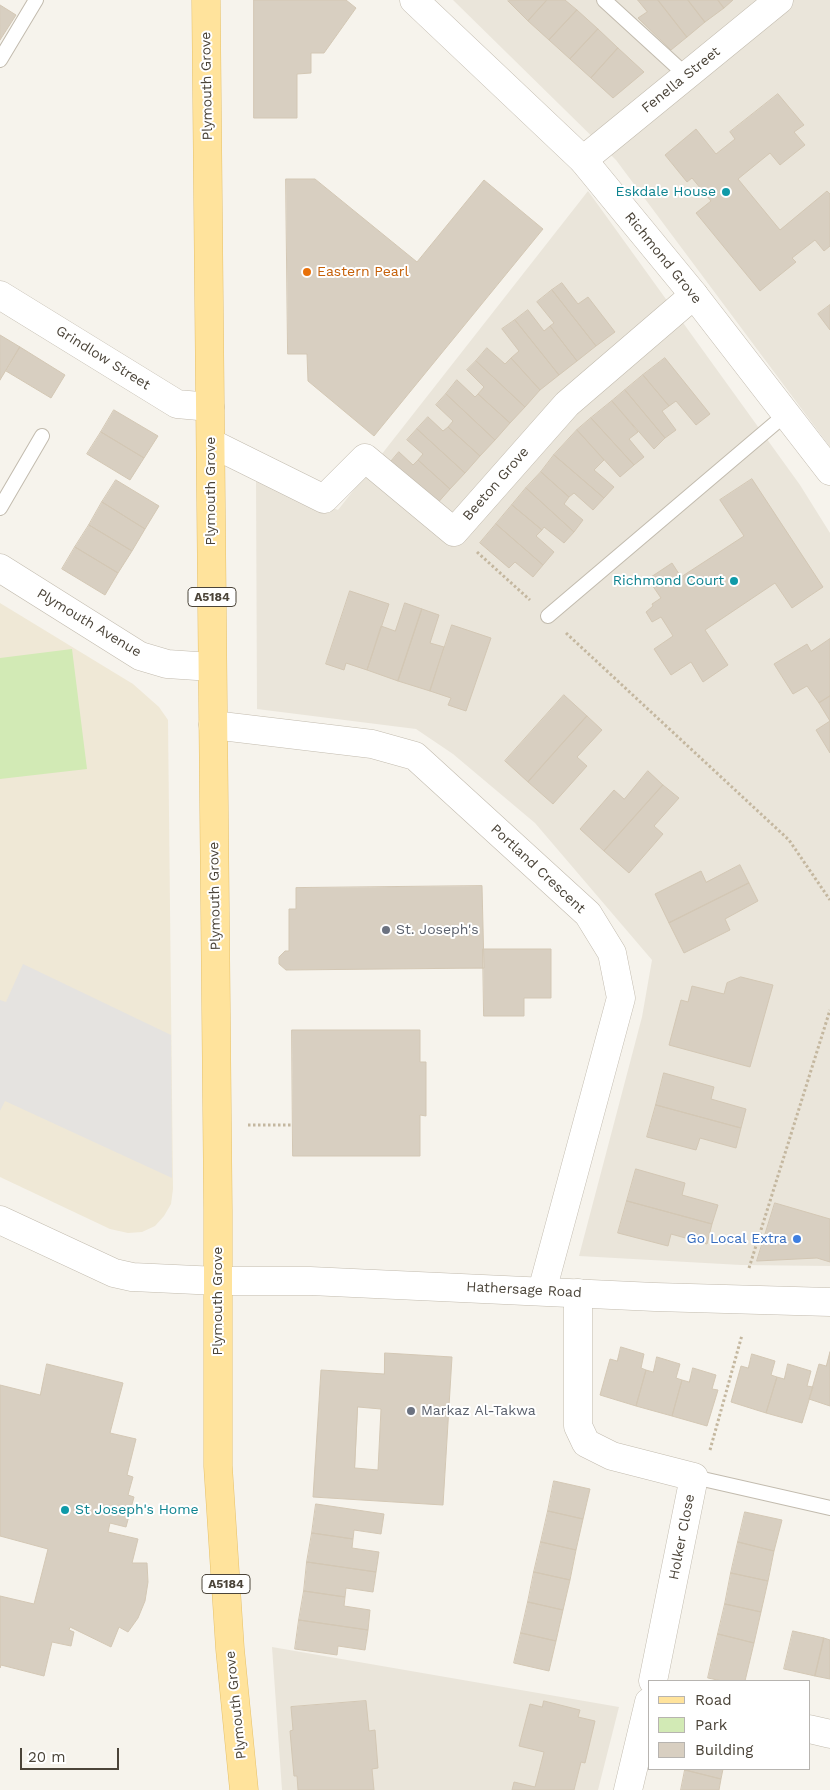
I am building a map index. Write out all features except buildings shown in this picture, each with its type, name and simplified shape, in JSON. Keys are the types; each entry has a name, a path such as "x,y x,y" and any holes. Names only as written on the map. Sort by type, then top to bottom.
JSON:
{"main road":[{"name":"Plymouth Grove","path":"206,0 217,1125 218,1466 230,1649 244,1790"}],"street":[{"name":"Fenella Street","path":"583,160 779,0"},
{"name":"Richmond Grove","path":"422,2 583,160 694,295 830,471"},
{"name":"Grindlow Street","path":"0,295 177,404 210,408"},
{"name":"Beeton Grove","path":"211,443 324,500 365,458 454,532 566,404 694,295"},
{"name":"Plymouth Avenue","path":"0,568 140,656 166,664 212,666"},
{"name":"Portland Crescent","path":"213,725 372,744 415,756 588,914 612,953 621,998 542,1291"},
{"name":"Hathersage Road","path":"0,1220 114,1273 132,1277 218,1281 310,1281 830,1302"},
{"name":"Holker Close","path":"578,1293 578,1426 586,1443 612,1456 694,1477 653,1680"},
{"path":"628,1790 648,1706"},
{"path":"810,1729 830,1734"}],"lane":[{"path":"0,60 36,0"},
{"path":"604,0 686,75"},
{"path":"548,616 786,414"},
{"path":"0,508 42,436"},
{"path":"694,1477 830,1508"}],"path":[{"path":"454,532 548,616 789,840 830,900"},
{"path":"748,1269 830,1010"},
{"path":"217,1125 292,1125"},
{"path":"710,1450 742,1335"}],"shaded area":[{"path":"453,0 830,0 830,447 616,160"},
{"path":"588,191 800,485 830,533 830,1266 741,1265 579,1256 642,1017 652,960 535,823 453,754 416,729 257,709 256,478 338,510"},
{"path":"0,603 133,684 159,707 168,720 173,1189 171,1204 164,1216 155,1226 142,1232 128,1233 110,1229 0,1177"},
{"path":"23,964 171,1035 172,1178 5,1101 0,1111 0,1000 6,1002"},
{"path":"272,1647 619,1707 598,1790 282,1790"}],"green space":[{"path":"72,649 87,769 0,779 0,658"}],"place":[{"name":"Eskdale House","path":"726,192"},
{"name":"Eastern Pearl","path":"307,272"},
{"name":"Richmond Court","path":"734,581"},
{"name":"St. Joseph's","path":"386,930"},
{"name":"Go Local Extra","path":"797,1239"},
{"name":"Markaz Al-Takwa","path":"411,1411"},
{"name":"St Joseph's Home","path":"65,1510"}]}
